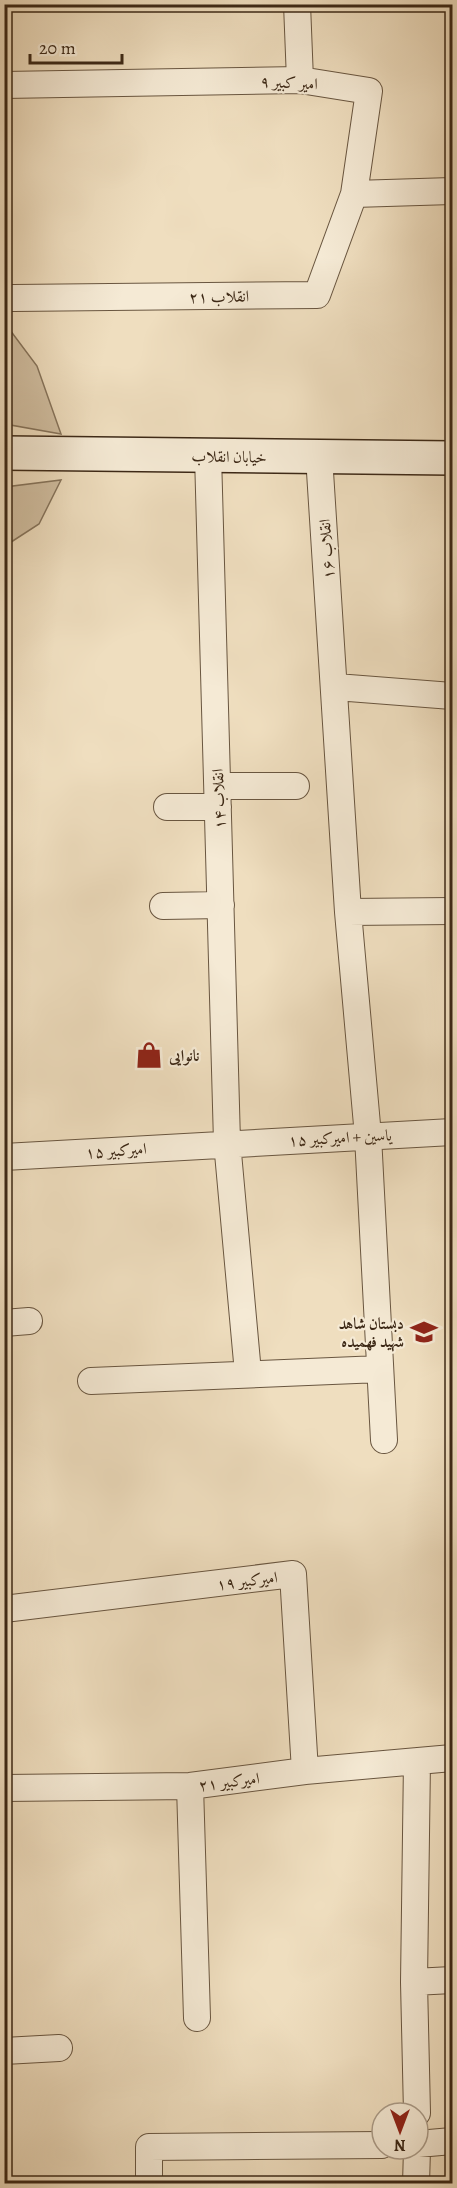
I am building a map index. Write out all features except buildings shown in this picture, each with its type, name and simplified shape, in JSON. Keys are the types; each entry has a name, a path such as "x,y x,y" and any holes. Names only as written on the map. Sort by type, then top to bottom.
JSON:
{"main road":[{"name":"خیابان انقلاب","path":"4,453 453,458"}],"street":[{"path":"297,4 300,80"},
{"name":"امیر کبیر ۹","path":"4,85 300,80 369,91 354,194"},
{"path":"354,194 453,191"},
{"name":"انقلاب ۲۱","path":"13,298 317,295 354,194"},
{"name":"انقلاب ۱۴","path":"208,455 227,1143 248,1373"},
{"name":"انقلاب ۱۶","path":"319,456 336,687 348,912 368,1136 384,1440"},
{"path":"336,687 453,696"},
{"path":"167,807 218,796 296,786"},
{"path":"163,906 221,905"},
{"path":"348,912 453,911"},
{"name":"یاسین + امیرکبیر ۱۵","path":"227,1143 453,1132"},
{"name":"امیرکبیر ۱۵","path":"4,1157 227,1143"},
{"path":"91,1381 380,1369"},
{"name":"امیرکبیر ۱۹","path":"4,1609 293,1574 305,1771"},
{"name":"امیرکبیر ۲۱","path":"4,1788 190,1786 305,1771 453,1758"},
{"path":"417,1761 414,1982 417,2101"},
{"path":"190,1786 197,2018"},
{"path":"414,1982 453,1980"},
{"path":"4,2051 59,2048"},
{"path":"430,2143 453,2141"},
{"path":"149,2184 149,2147 370,2145"},
{"path":"416,2184 417,2161"}],"shaded area":[{"path":"4,322 37,366 61,434 5,424"},
{"path":"61,480 39,524 5,546 5,487"}],"place":[{"name":"نانوایی","path":"149,1055"},
{"name":"دبستان شاهد شهید فهمیده","path":"424,1332"}]}
